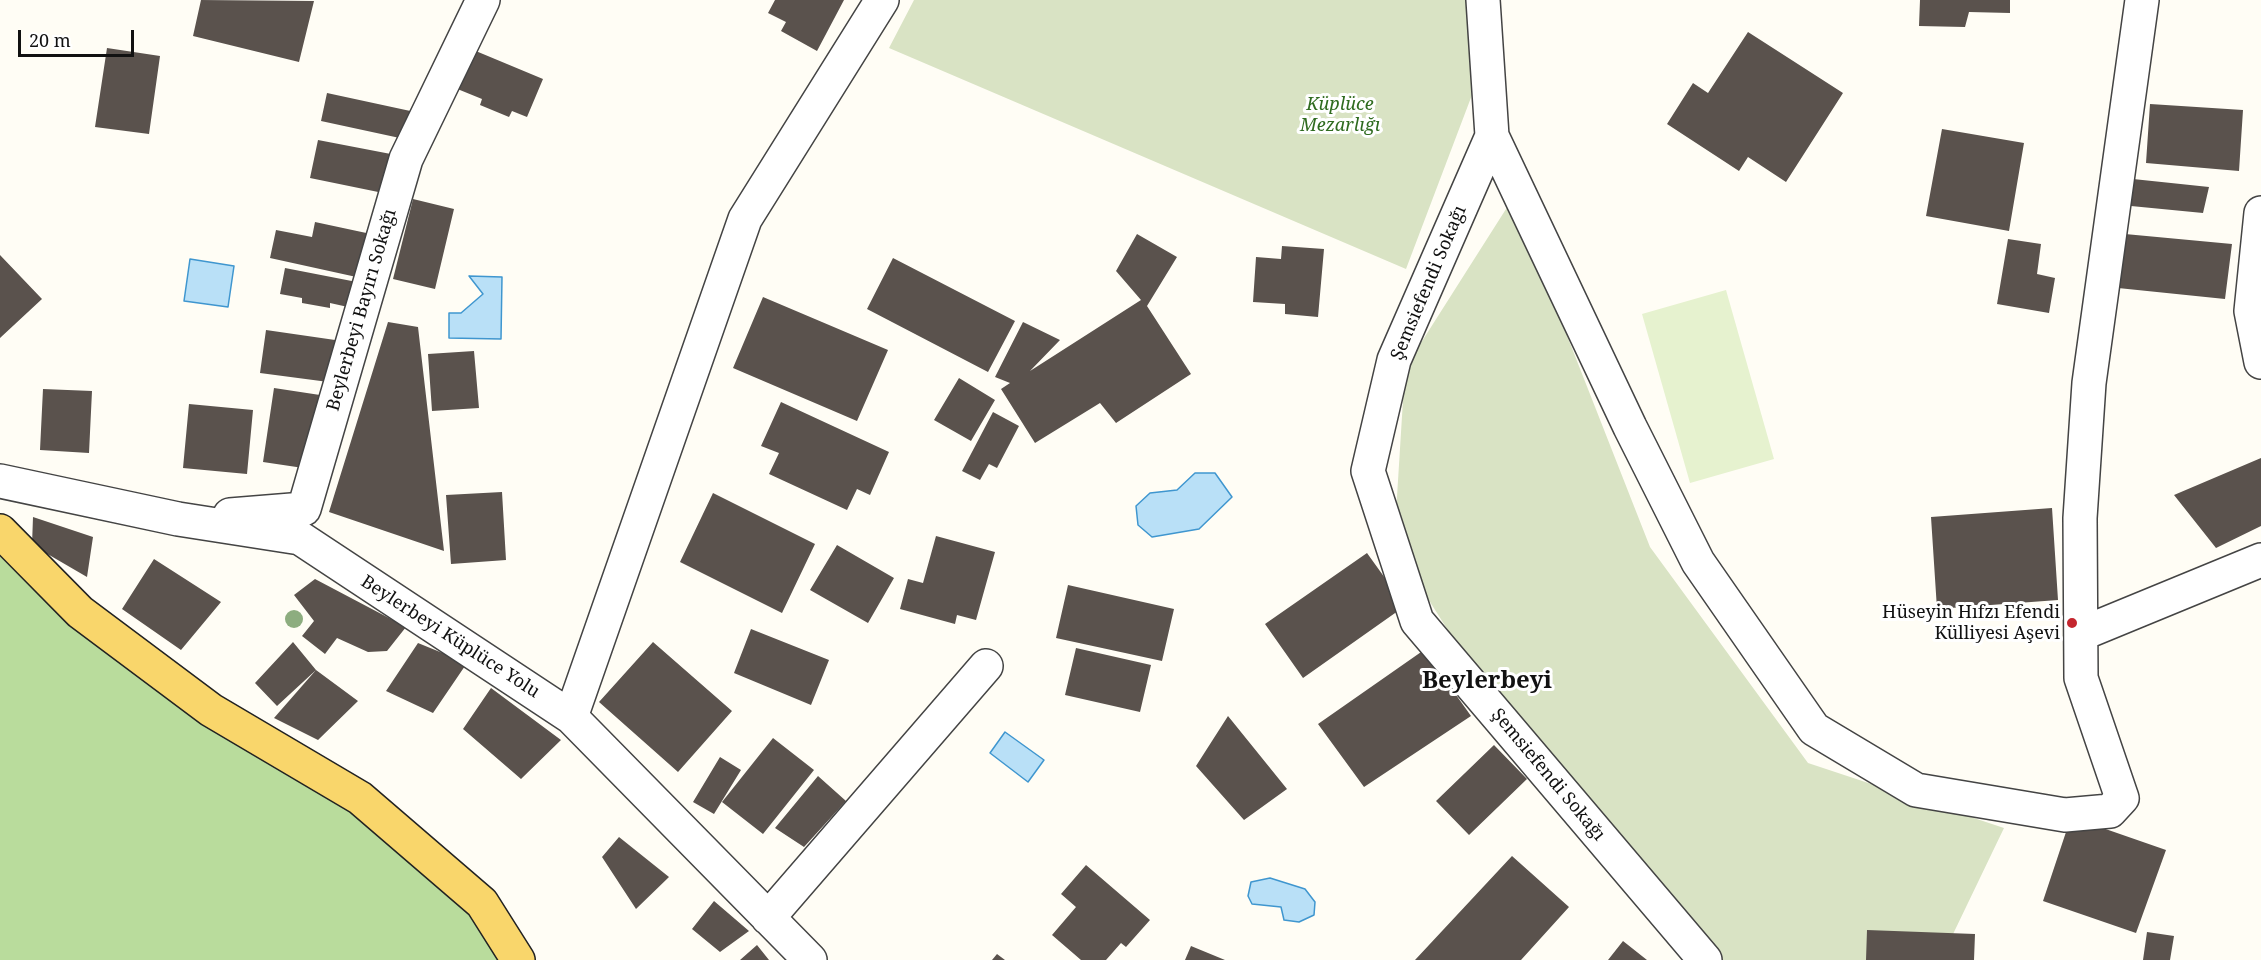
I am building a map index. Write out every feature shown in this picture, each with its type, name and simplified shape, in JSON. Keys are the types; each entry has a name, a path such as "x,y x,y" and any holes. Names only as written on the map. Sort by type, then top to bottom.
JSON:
{"main road":[{"path":"0,531 80,612 212,710 360,798 482,903 518,960"}],"street":[{"name":"Beylerbeyi Bayırı Sokağı","path":"178,519 304,509 406,159 483,0"},
{"path":"571,717 745,219 882,0"},
{"name":"Şemsiefendi Sokağı","path":"1483,0 1492,135 1394,360 1368,471 1417,621 1705,960"},
{"path":"1492,135 1630,427 1698,562 1814,729 1916,790 2065,815 2110,811 2122,798 2081,678 2080,518 2089,383 2142,0"},
{"path":"2261,213 2251,311 2261,362"},
{"name":"Beylerbeyi Küplüce Yolu","path":"0,482 178,519 300,538 571,717 810,960"},
{"path":"2081,634 2261,560"},
{"path":"768,918 986,666"}],"green space":[{"name":"Küplüce Mezarlığı","path":"914,0 1469,0 1475,87 1406,269 889,48"},
{"path":"1513,198 1650,547 1808,763 2004,828 1942,957 1878,960 1704,960 1475,673 1394,545 1405,368"},
{"path":"1726,290 1774,459 1690,483 1642,314"},
{"path":"0,549 379,821 535,960 0,960"}],"water":[{"path":"190,259 234,266 228,307 184,301"},
{"path":"469,276 502,277 501,339 449,338 449,313 461,313 483,294"},
{"path":"1195,473 1215,473 1232,497 1199,529 1152,537 1138,525 1136,506 1150,493 1177,490"},
{"path":"1005,732 1044,760 1028,782 990,753"},
{"path":"1270,878 1305,889 1315,902 1314,915 1299,922 1284,920 1281,907 1252,904 1248,896 1251,882"}],"building":[{"path":"201,0 314,1 299,62 193,36"},
{"path":"775,0 844,0 817,51 781,31 786,22 768,13"},
{"path":"1920,0 2010,0 2010,13 1969,12 1965,27 1919,26"},
{"path":"1748,32 1843,93 1786,182 1748,157 1739,171 1667,124 1693,83 1708,93"},
{"path":"107,48 160,56 149,134 95,127"},
{"path":"471,49 543,79 527,117 512,111 509,117 480,105 482,99 455,88"},
{"path":"327,93 415,112 409,140 321,121"},
{"path":"2150,104 2243,110 2239,171 2146,163"},
{"path":"1942,129 2024,143 2009,231 1926,216"},
{"path":"318,140 396,155 388,194 310,178"},
{"path":"2133,179 2209,187 2203,213 2131,206"},
{"path":"413,199 454,209 435,289 393,279"},
{"path":"315,222 371,234 361,278 270,258 276,230 312,237"},
{"path":"1137,234 1177,257 1147,306 1191,374 1116,423 1100,403 1035,443 1001,389 1010,383 995,377 1023,322 1060,340 1030,371 1141,300 1116,271"},
{"path":"2125,234 2232,244 2225,299 2118,288"},
{"path":"2008,239 2041,244 2037,274 2055,278 2049,313 1997,304"},
{"path":"1282,246 1324,249 1318,317 1285,314 1285,304 1253,302 1256,257 1281,259"},
{"path":"0,255 42,299 0,338"},
{"path":"893,258 1015,321 988,372 867,309"},
{"path":"285,268 362,283 357,309 330,303 330,308 302,303 302,298 280,294"},
{"path":"763,297 888,350 857,421 733,368"},
{"path":"388,322 418,327 444,551 329,512"},
{"path":"266,330 342,341 336,383 260,373"},
{"path":"474,351 479,408 432,411 428,354"},
{"path":"959,378 995,400 971,441 934,420"},
{"path":"274,388 320,395 310,469 263,462"},
{"path":"43,389 92,391 89,453 40,450"},
{"path":"781,402 889,452 870,495 857,489 847,510 769,474 779,453 761,446"},
{"path":"189,404 253,410 247,474 183,468"},
{"path":"993,412 1019,426 997,468 989,464 980,480 962,471"},
{"path":"2261,458 2261,526 2216,548 2174,495"},
{"path":"502,492 506,560 451,564 446,495"},
{"path":"713,493 815,544 782,613 680,562"},
{"path":"2052,508 2058,600 1937,609 1931,517"},
{"path":"33,517 93,537 87,577 32,545"},
{"path":"936,536 995,552 976,620 957,615 955,624 900,609 908,579 923,583"},
{"path":"837,545 894,578 868,623 810,590"},
{"path":"1367,553 1405,606 1303,678 1265,624"},
{"path":"154,559 221,602 181,650 122,609"},
{"path":"315,579 406,627 387,651 368,652 337,638 325,654 302,636 314,621 294,595"},
{"path":"1068,585 1174,609 1162,661 1056,638"},
{"path":"751,629 829,660 811,705 734,673"},
{"path":"293,642 316,670 277,706 255,683"},
{"path":"653,642 732,711 678,772 599,702"},
{"path":"418,643 467,663 433,713 386,691"},
{"path":"1076,648 1151,665 1140,712 1065,695"},
{"path":"1424,650 1471,716 1364,787 1318,724"},
{"path":"316,670 358,701 318,740 274,718"},
{"path":"491,688 561,740 521,779 463,729"},
{"path":"1228,716 1287,789 1244,820 1196,766"},
{"path":"773,738 814,770 763,834 722,802"},
{"path":"1494,745 1527,779 1469,835 1436,801"},
{"path":"720,757 741,770 714,814 693,802"},
{"path":"818,776 846,801 804,847 775,828"},
{"path":"2071,817 2166,850 2136,933 2043,901"},
{"path":"619,837 669,877 636,909 602,857"},
{"path":"1512,856 1569,907 1521,960 1415,960"},
{"path":"1086,865 1150,920 1126,947 1121,943 1106,960 1081,960 1052,935 1076,907 1061,894"},
{"path":"714,901 749,931 720,952 692,929"},
{"path":"1867,930 1975,934 1974,960 1866,960"},
{"path":"2147,932 2174,936 2170,960 2143,960"},
{"path":"1623,941 1647,960 1608,960"},
{"path":"757,945 769,960 740,960"},
{"path":"1191,946 1225,960 1185,960"},
{"path":"997,954 1005,960 992,960"}],"place":[{"name":"Hüseyin Hıfzı Efendi Külliyesi Aşevi","path":"2072,623"}],"district":[{"name":"Beylerbeyi","path":"1487,681"}]}
